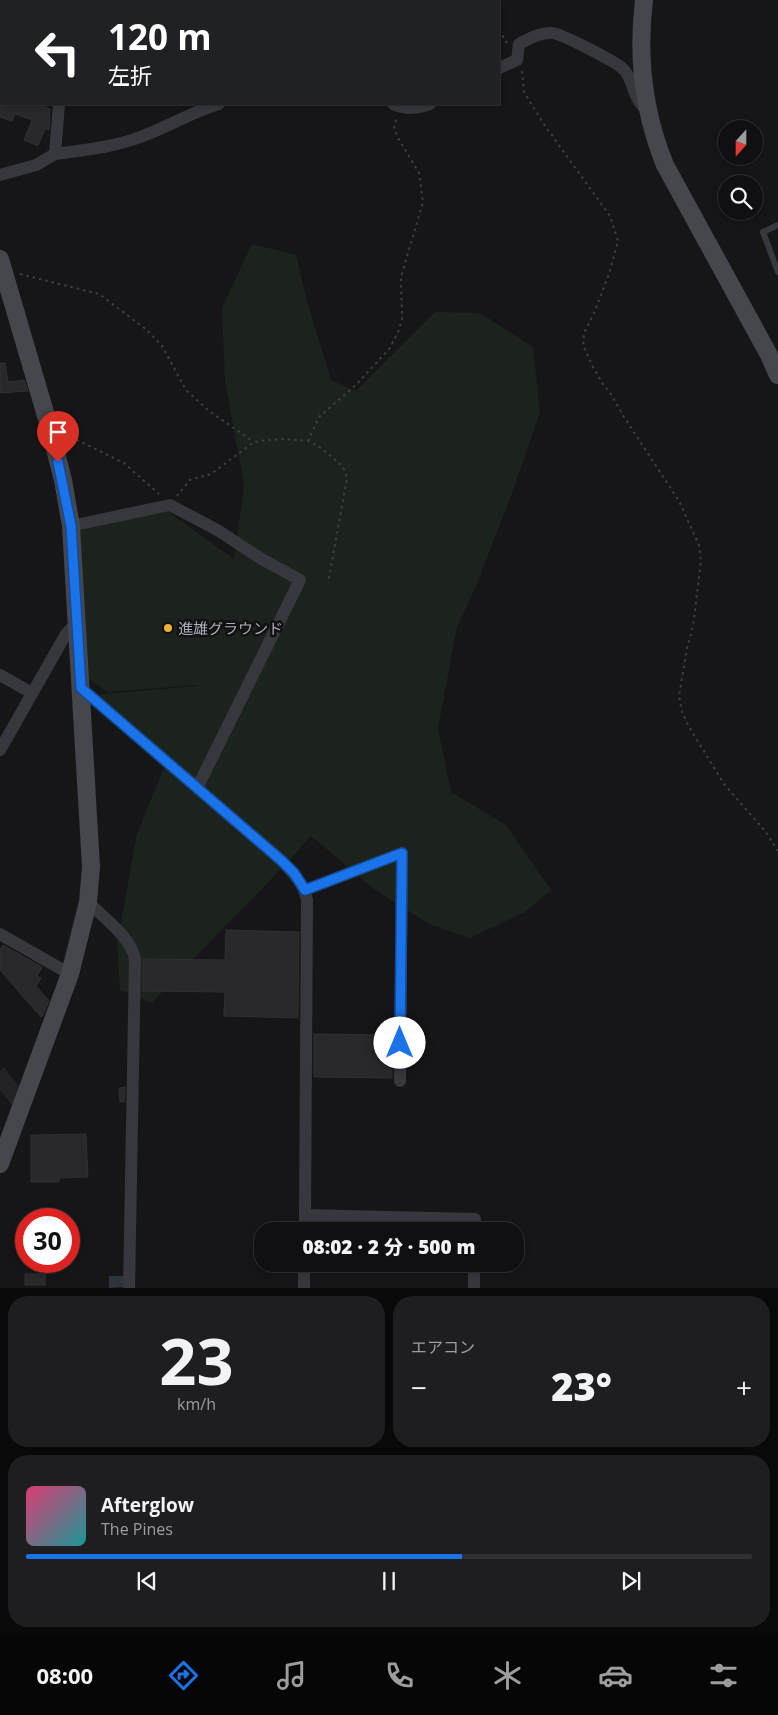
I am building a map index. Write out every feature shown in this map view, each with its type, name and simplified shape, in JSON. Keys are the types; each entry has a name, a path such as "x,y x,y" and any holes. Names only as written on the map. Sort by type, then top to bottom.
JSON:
{"street":[{"path":"644,0 641,46 642,78 654,138 665,165 778,375"},
{"path":"500,68 517,60 519,44 534,36 552,33 559,35 624,69 640,104 647,110"},
{"path":"55,154 59,105"},
{"path":"0,175 36,165 55,154 105,147 143,136 198,110 215,105"},
{"path":"396,105 409,108 420,108 428,105"},
{"path":"0,1164 70,974 88,902 91,867 71,526 63,480 49,426 2,264"},
{"path":"71,526 170,505 219,531 260,558 300,580 197,788"},
{"path":"0,750 66,634 77,622"},
{"path":"0,675 32,693"},
{"path":"81,688 282,861 294,873 305,890 307,910 305,1222"},
{"path":"305,890 402,853 400,1081"},
{"path":"88,902 128,942 134,952 135,960 129,1288"},
{"path":"0,934 70,974"},
{"path":"305,1215 475,1218 475,1222"},
{"path":"304,1272 304,1288"},
{"path":"474,1272 474,1288"}],"lane":[{"path":"778,225 763,232 778,272"}],"path":[{"path":"517,60 522,69 524,92 543,123 610,216 618,240 609,274 584,333 583,345 604,386 610,390 624,417 678,501 699,545 700,561 693,626 687,648 679,696 682,712 688,727 724,784 765,832 778,851"},
{"path":"308,441 319,417 356,385 390,348 399,330 402,319 401,276 423,202 419,173 398,138 394,127 396,120 405,116"},
{"path":"2,264 99,294 147,330 162,346 186,390 209,411 254,442"},
{"path":"49,426 124,463 170,505 190,480 211,474 254,442 285,439 308,441 318,446 340,463 347,478 328,583"}],"shaded area":[{"path":"252,244 296,255 307,301 331,380 356,391 435,312 480,313 533,347 540,412 511,496 478,581 457,627 438,728 451,792 506,825 551,890 525,912 470,938 429,924 374,889 311,836 152,1003 120,990 117,944 137,834 167,760 93,695 197,685 107,692 89,679 78,531 167,511 234,559 244,485 225,381 222,308"},
{"path":"4,1067 20,1088 13,1107 0,1090 0,1071"},
{"path":"109,1276 125,1276 125,1287 109,1288"}],"building":[{"path":"0,105 40,105 50,109 49,130 45,129 38,146 24,140 32,120 15,114 12,121 0,117"},
{"path":"0,363 5,363 8,382 24,380 28,391 0,393"},
{"path":"226,930 299,932 298,1018 224,1016 225,992 143,991 143,959 225,960"},
{"path":"3,945 42,967 37,976 41,978 36,986 49,1001 41,1017 0,970 0,950"},
{"path":"314,1034 392,1035 392,1078 314,1077"},
{"path":"125,1087 124,1102 120,1102 119,1088"},
{"path":"86,1134 88,1177 59,1178 59,1182 31,1182 31,1135"},
{"path":"25,1274 45,1274 45,1285 25,1285"}],"place":[{"name":"進雄グラウンド","path":"168,628"}],"route":[{"path":"58,462 71,526 81,688 282,861 294,873 305,890 402,853 400,1043"}]}
